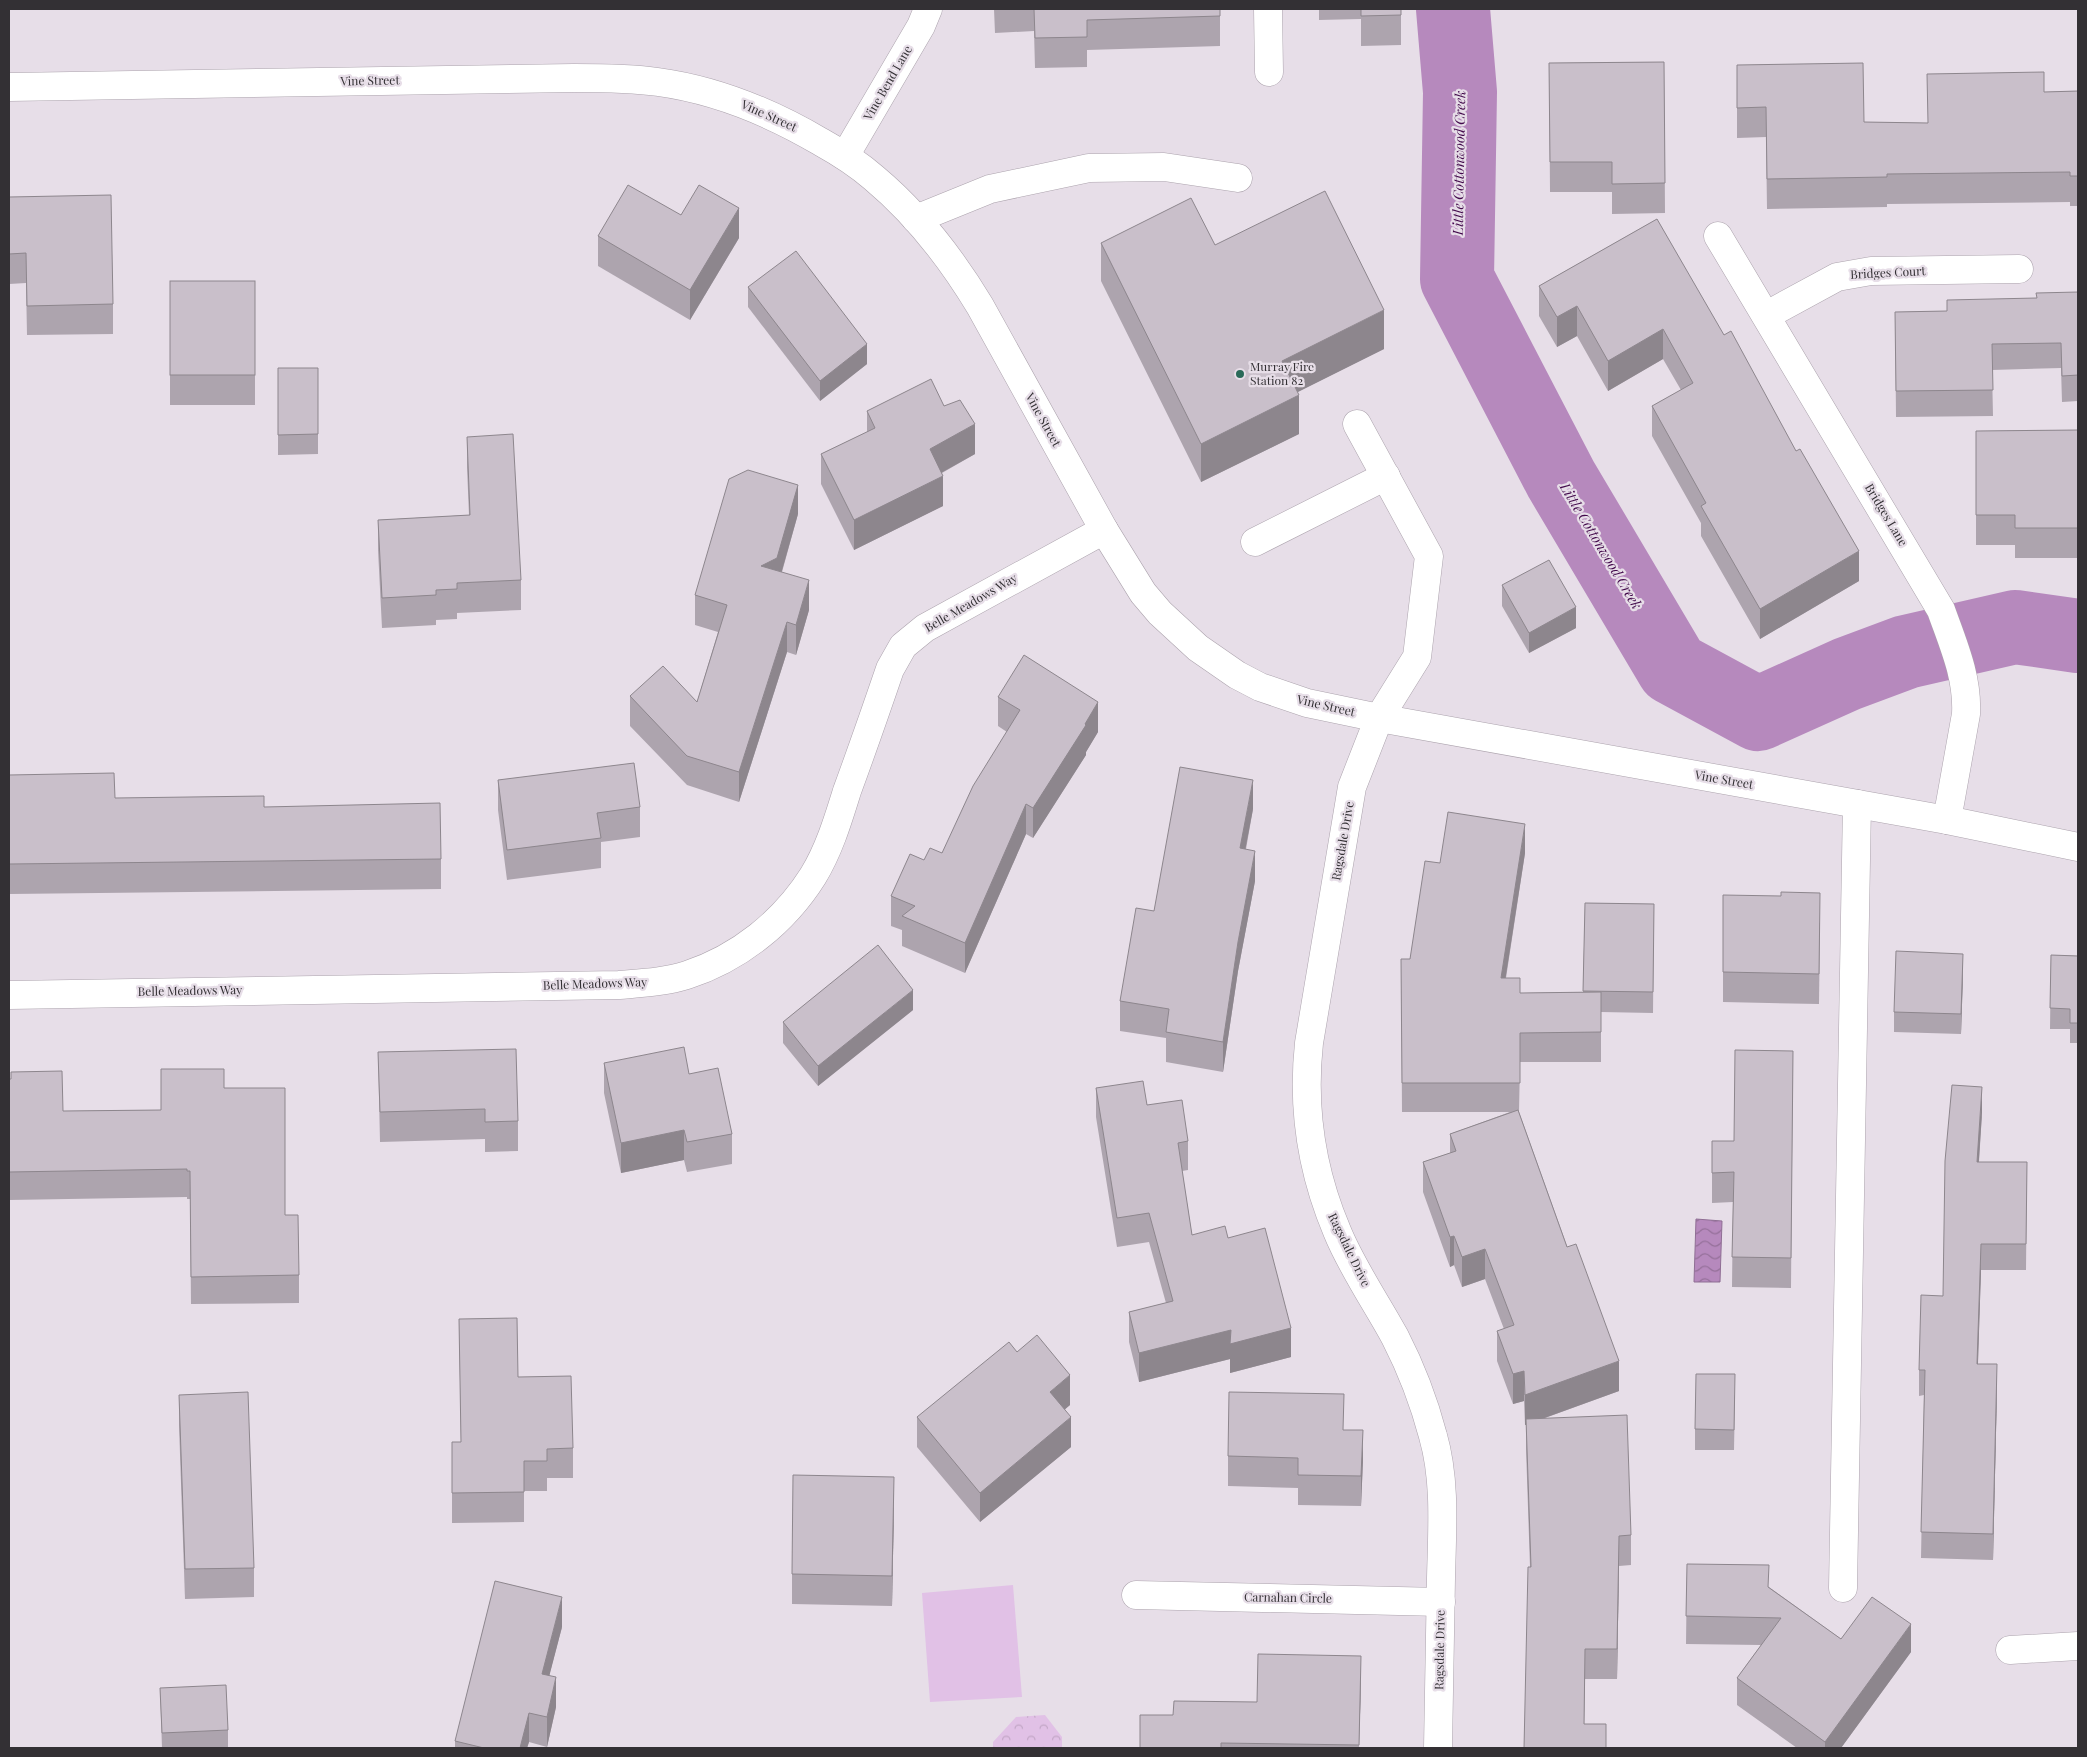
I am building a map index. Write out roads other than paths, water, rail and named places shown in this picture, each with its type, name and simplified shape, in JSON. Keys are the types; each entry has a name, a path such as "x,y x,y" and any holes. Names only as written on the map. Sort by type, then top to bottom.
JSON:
{"street":[{"name":"Vine Bend Lane","path":"845,156 916,34 928,9"},
{"path":"1268,9 1269,72"},
{"name":"Vine Street","path":"9,87 574,78 658,82 728,98 756,108 785,121 845,156 874,177 916,219 942,249 980,306 1104,530 1143,593 1177,630 1218,662 1253,683 1283,696 1379,718 1947,820 2078,847"},
{"path":"916,219 990,189 1089,168 1164,167 1238,178"},
{"name":"Bridges Lane","path":"1718,236 1767,315 1941,610 1964,678 1966,693 1966,714 1947,820"},
{"name":"Bridges Court","path":"1767,315 1838,277 1871,271 2018,269"},
{"name":"Ragsdale Drive","path":"1357,424 1429,556 1417,657 1379,718 1352,787 1309,1043 1307,1103 1312,1149 1326,1204 1342,1241 1396,1339 1412,1373 1434,1438 1440,1468 1442,1501 1438,1748"},
{"path":"1255,542 1386,476"},
{"name":"Belle Meadows Way","path":"9,995 619,985 653,983 686,975 717,962 746,946 772,926 794,902 813,875 828,847 890,669 903,646 925,628 1104,530"},
{"path":"1843,1588 1857,804"},
{"name":"Carnahan Circle","path":"1136,1595 1441,1602"},
{"path":"2010,1650 2078,1646"}],"water":[{"path":"1696,1219 1722,1221 1720,1282 1694,1282"}],"waterway":[{"name":"Little Cottonwood Creek","path":"1453,9 1460,92 1457,279 1561,479 1673,668 1758,714 1847,674 1906,652 2015,627 2078,636"}],"place":[{"name":"Murray Fire Station 82","path":"1240,374"}]}
